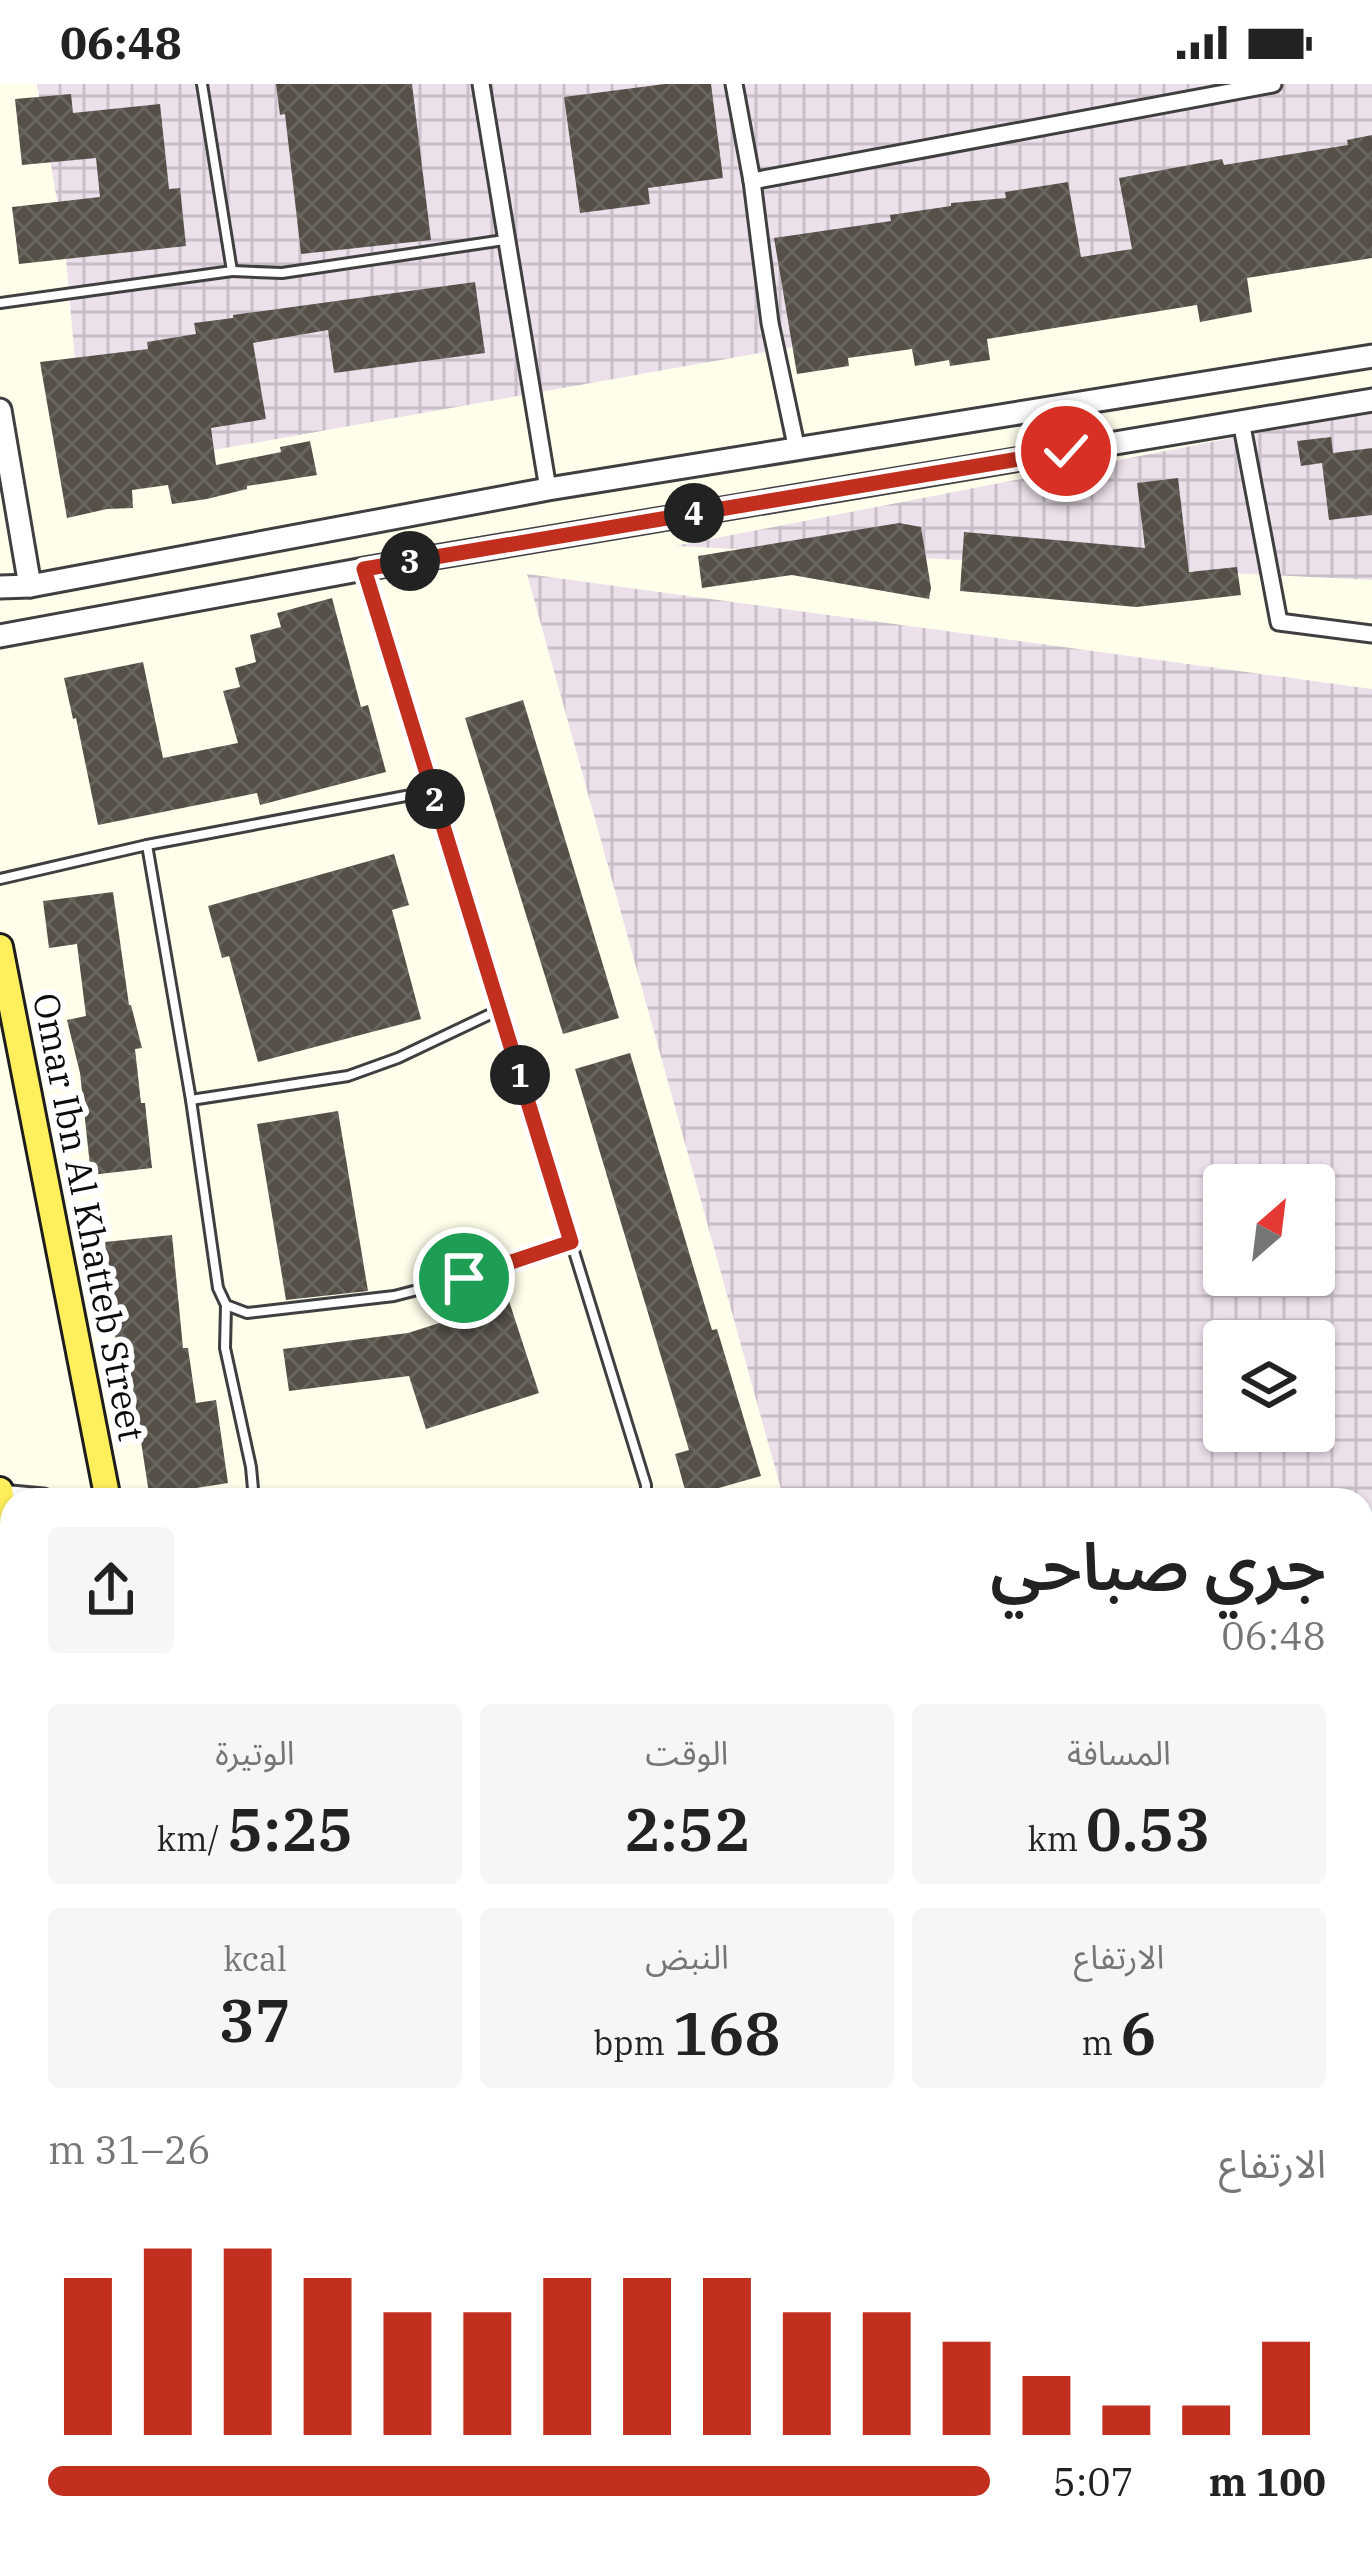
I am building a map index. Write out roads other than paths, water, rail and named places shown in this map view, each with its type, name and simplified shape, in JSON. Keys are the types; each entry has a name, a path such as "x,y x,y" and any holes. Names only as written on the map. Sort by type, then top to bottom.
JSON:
{"main road":[{"name":"Omar Ibn Al Khatteb Street","path":"0,947 106,1488"}],"street":[{"path":"481,84 548,489"},
{"path":"734,84 770,323 796,450"},
{"path":"752,181 1273,84"},
{"path":"0,587 30,586 548,489 1372,356"},
{"path":"0,636 364,569 1372,400"},
{"path":"0,410 30,586"},
{"path":"1241,421 1279,622 1372,634"}],"lane":[{"path":"202,84 232,271"},
{"path":"0,303 232,271 282,273 506,239"},
{"path":"364,569 646,1488"},
{"path":"0,879 147,845 432,790"},
{"path":"147,845 218,1288 226,1305 226,1348 253,1488"},
{"path":"191,1100 348,1076 500,1010"},
{"path":"226,1305 247,1313 394,1296 571,1242"}]}
